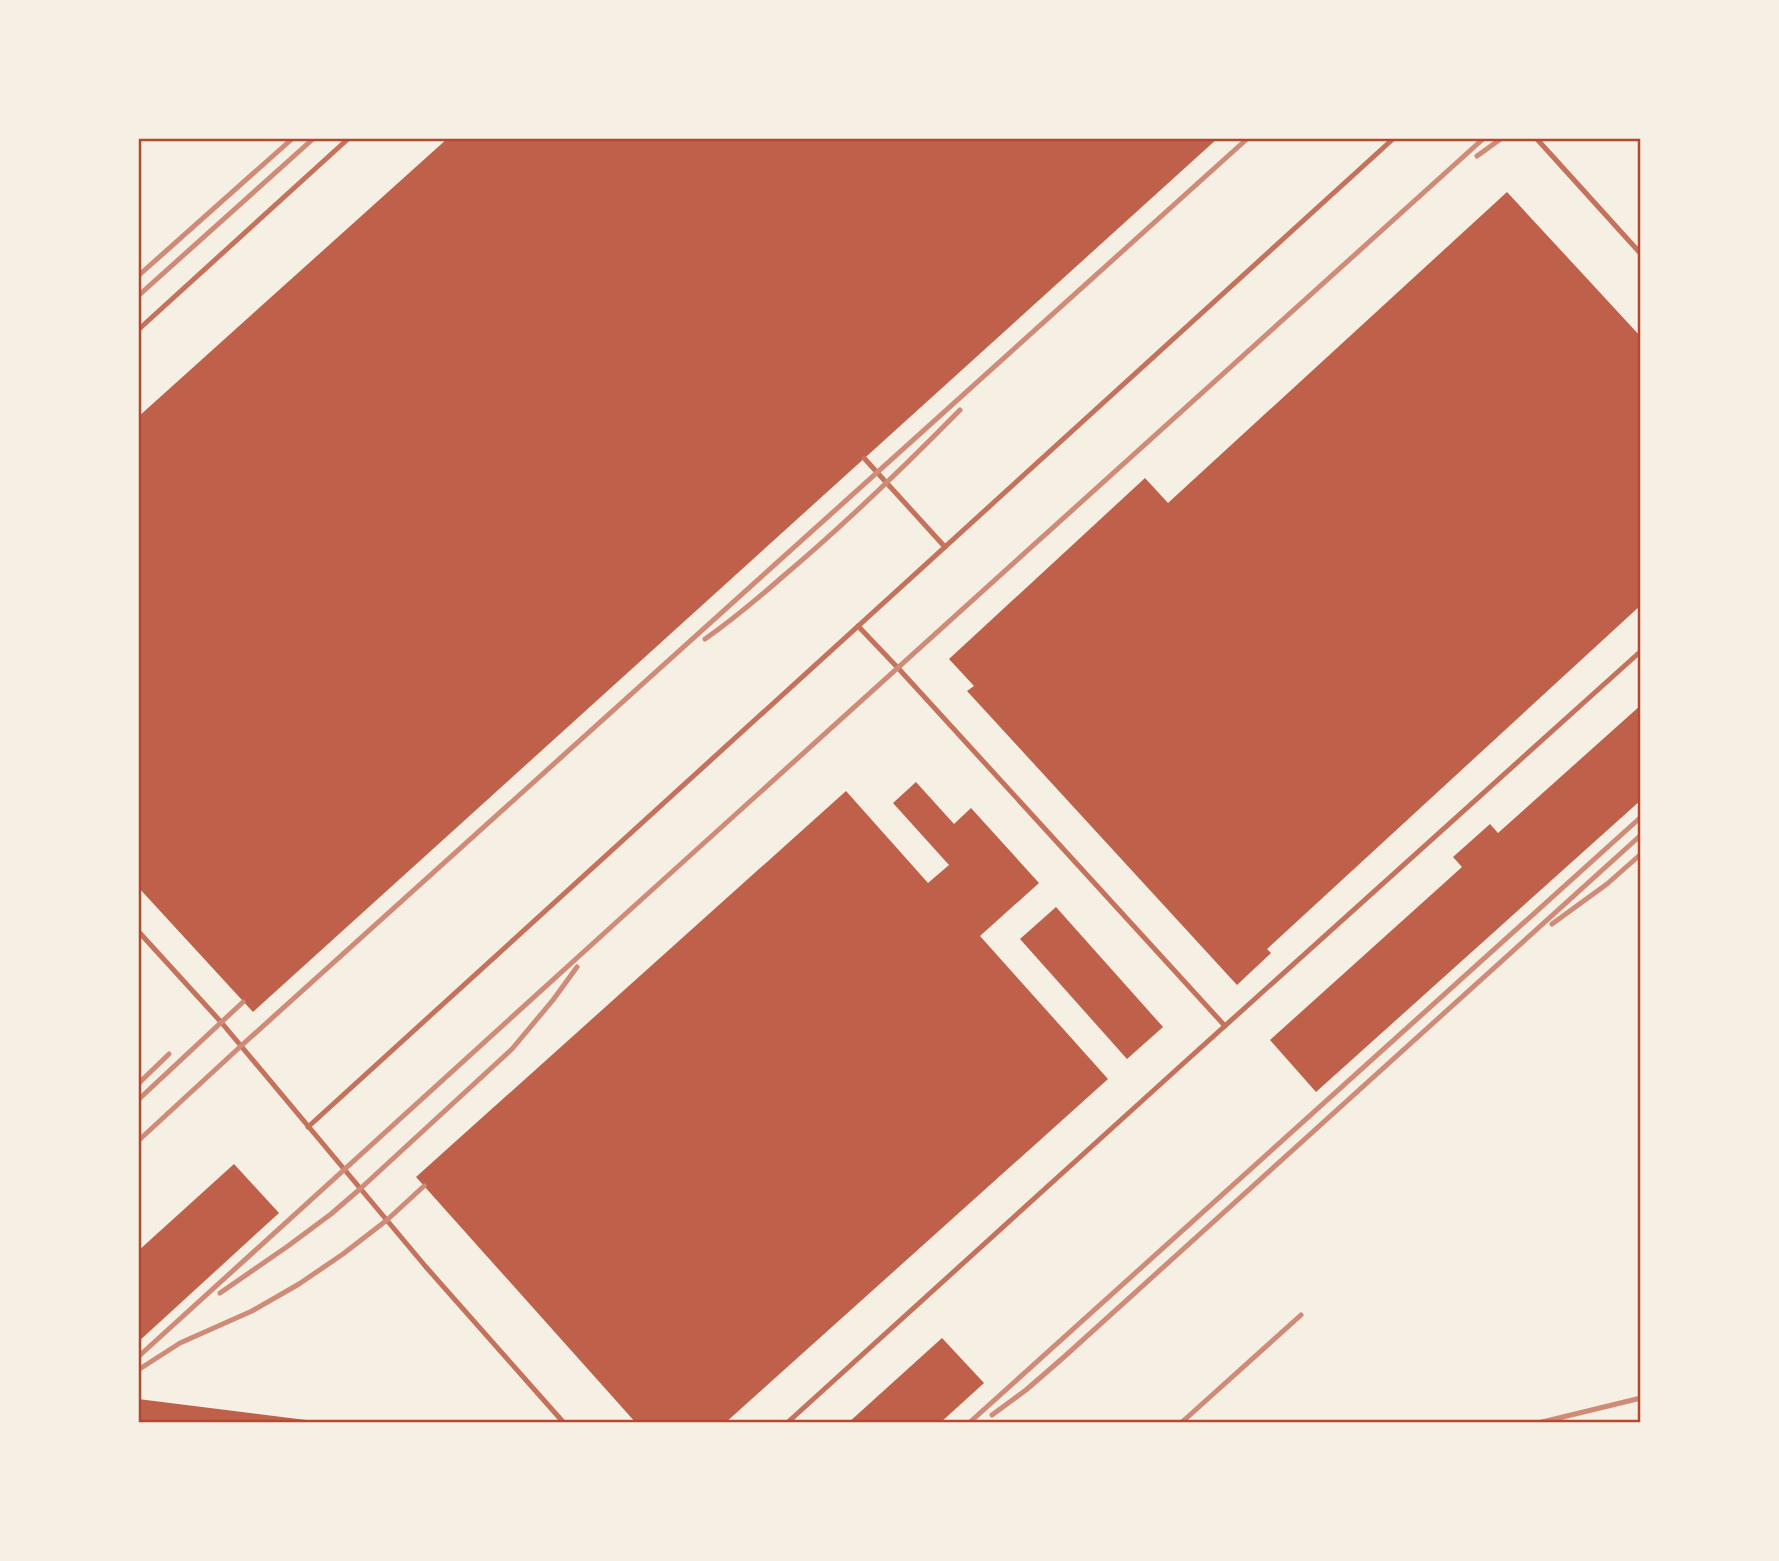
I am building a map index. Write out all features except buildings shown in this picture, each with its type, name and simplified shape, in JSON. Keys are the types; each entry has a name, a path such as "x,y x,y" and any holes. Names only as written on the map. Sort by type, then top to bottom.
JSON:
{"lane":[{"path":"138,330 349,138"},
{"path":"308,1127 1394,138"},
{"path":"1536,138 1641,254"},
{"path":"864,458 945,547"},
{"path":"858,626 1224,1026"},
{"path":"787,1423 1641,652"},
{"path":"138,931 221,1022 426,1267 564,1423"}],"railway":[{"path":"138,276 293,138"},
{"path":"138,296 314,138"},
{"path":"138,1141 1248,138"},
{"path":"138,1357 1484,138"},
{"path":"1477,156 1502,138"},
{"path":"705,639 827,539 960,410"},
{"path":"969,1423 1641,817"},
{"path":"992,1415 1064,1357 1641,835"},
{"path":"1552,924 1607,884 1641,854"},
{"path":"220,1293 288,1246 360,1189 512,1049 577,967"},
{"path":"138,1100 243,1002"},
{"path":"138,1084 169,1054"},
{"path":"138,1370 180,1343 252,1311 299,1284 387,1220 424,1186"},
{"path":"1181,1423 1301,1315"},
{"path":"1538,1423 1641,1398"}]}
